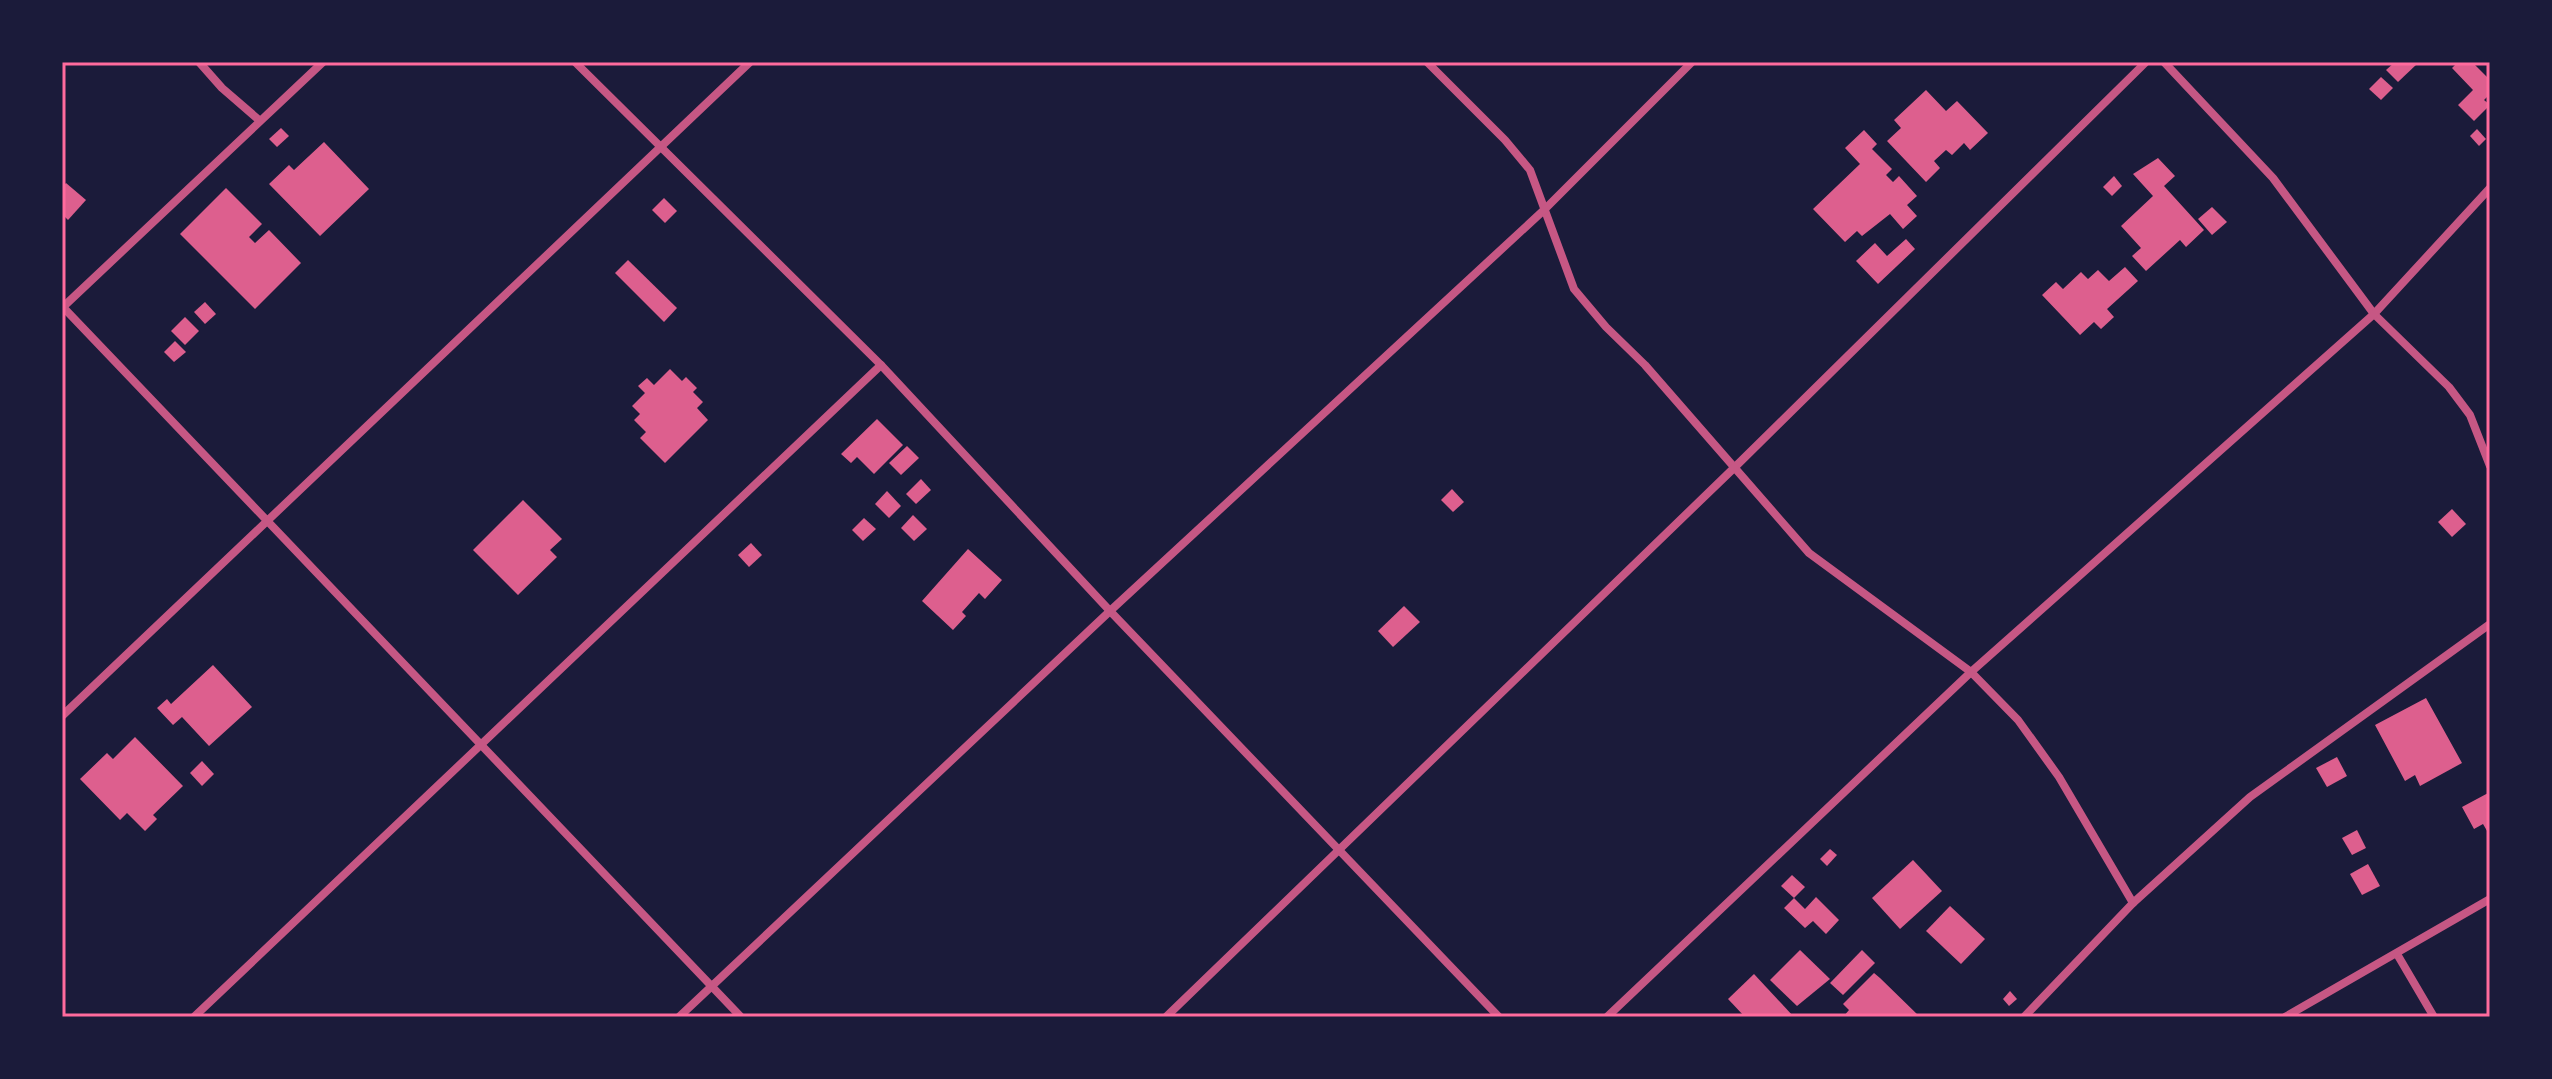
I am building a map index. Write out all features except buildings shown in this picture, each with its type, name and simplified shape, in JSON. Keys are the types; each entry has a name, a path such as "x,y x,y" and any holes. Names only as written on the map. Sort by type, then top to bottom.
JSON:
{"street":[{"path":"199,62 222,88 259,120"},
{"path":"323,62 62,307 741,1017"},
{"path":"575,62 881,365 1110,611 1499,1017"},
{"path":"62,716 750,62"},
{"path":"1427,62 1505,140 1530,170 1574,289 1809,553 1971,672 2018,720 2059,777 2133,903"},
{"path":"679,1017 1110,611 1544,210 1692,62"},
{"path":"1166,1017 1337,848 1735,467 2146,62"},
{"path":"2164,62 2273,178 2374,314 2449,387 2470,415 2490,466"},
{"path":"1607,1017 1971,672 2374,314 2490,188"},
{"path":"194,1017 881,365"},
{"path":"2024,1017 2133,903 2250,797 2490,624"},
{"path":"2285,1017 2490,899"},
{"path":"2397,954 2434,1017"}]}
